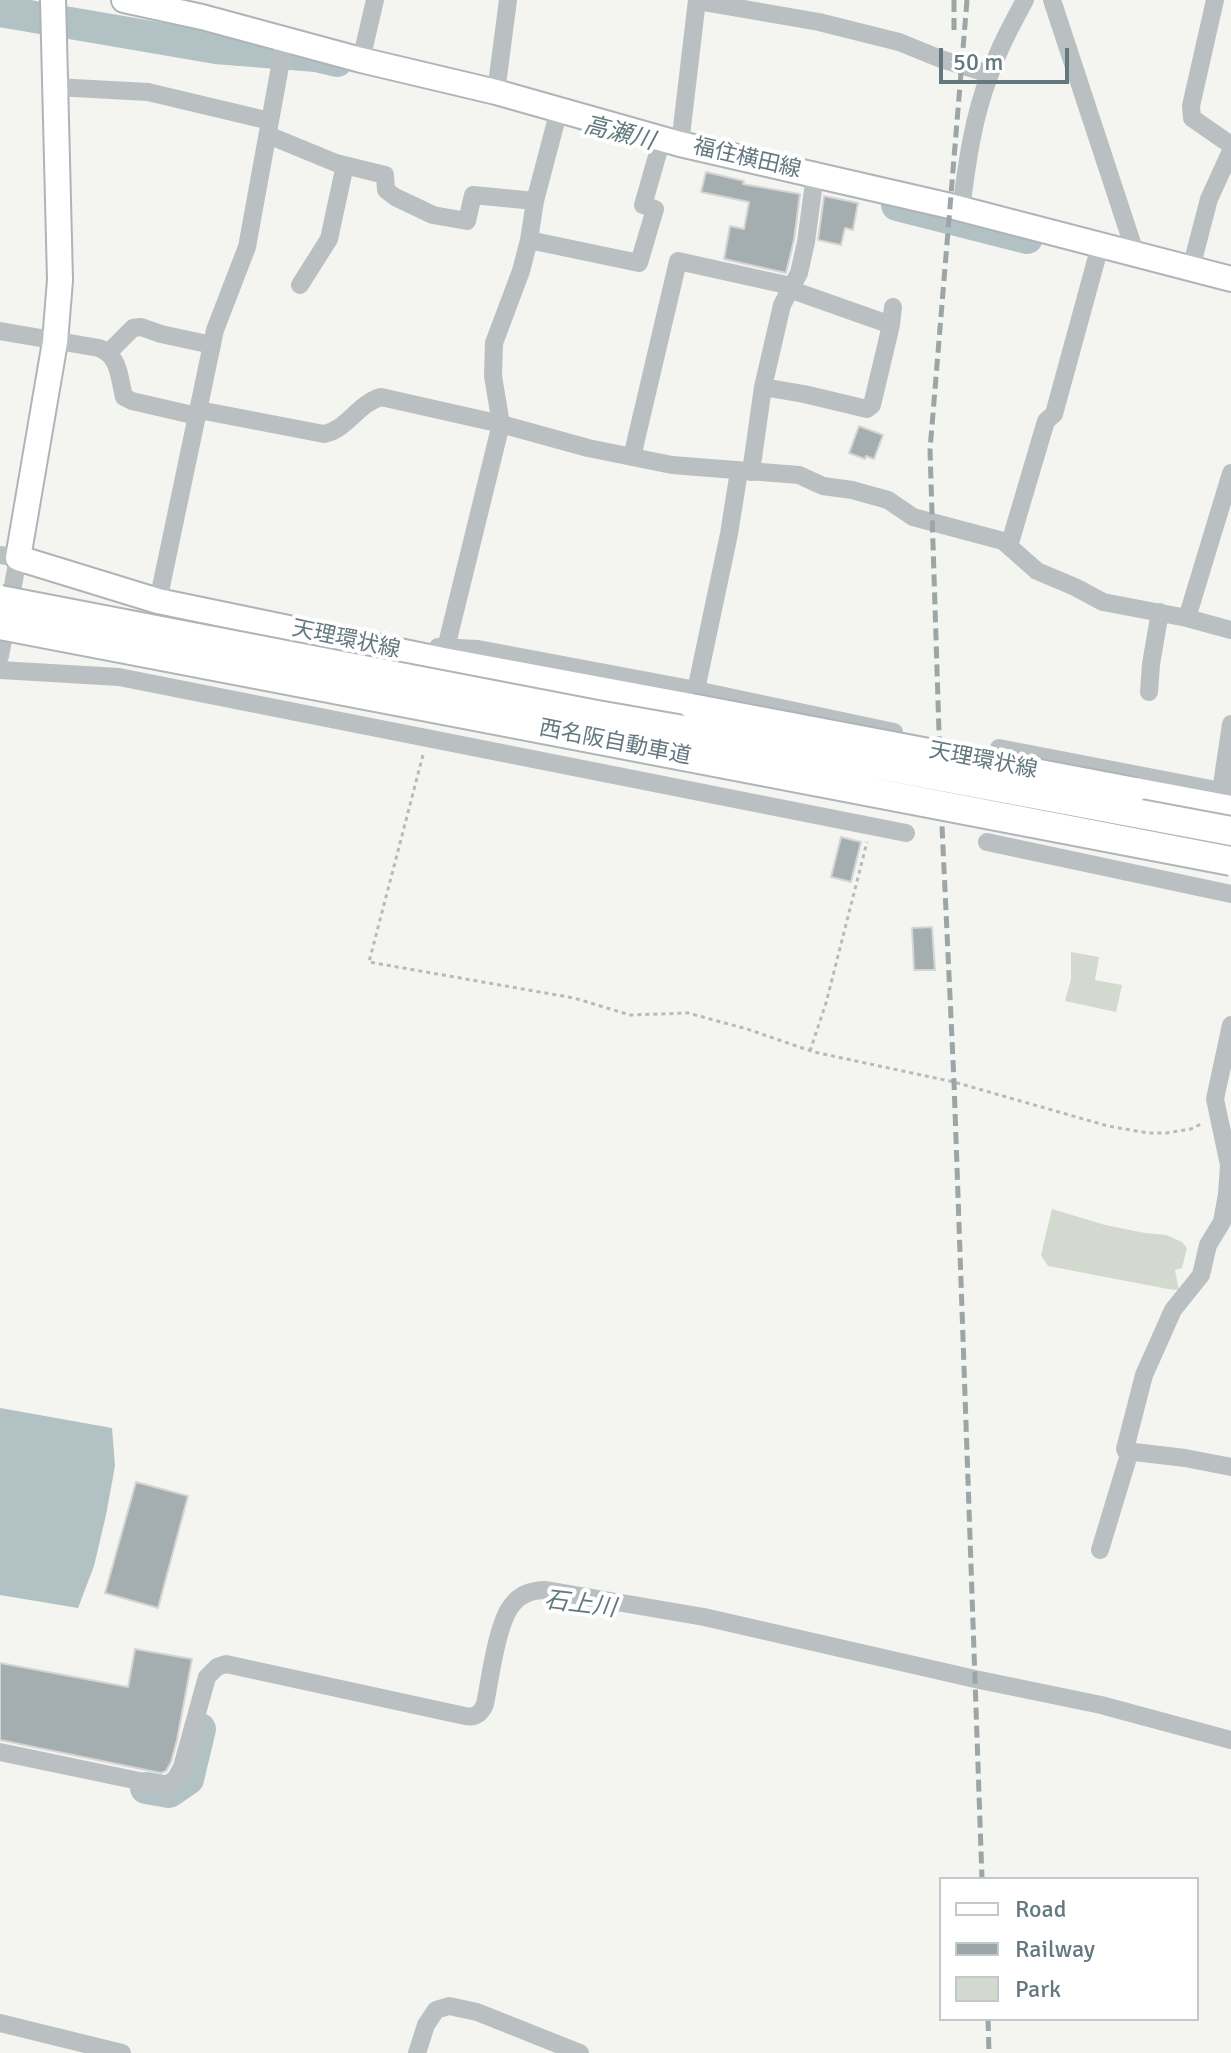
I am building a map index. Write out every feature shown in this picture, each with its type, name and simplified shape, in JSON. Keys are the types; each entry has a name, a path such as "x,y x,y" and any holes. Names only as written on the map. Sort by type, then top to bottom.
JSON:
{"highway":[{"name":"西名阪自動車道","path":"0,600 597,715 1231,831"},
{"name":"西名阪自動車道","path":"0,625 1231,861"}],"main road":[{"name":"福住横田線","path":"124,0 496,92 813,183 961,209 1231,279"},
{"path":"9,557 55,342 60,280 53,1"},
{"name":"天理環状線","path":"9,557 158,601 379,647 445,653 693,698 1135,790 1228,797"}],"street":[{"path":"361,60 375,0"},
{"path":"496,92 508,0"},
{"path":"529,240 639,263 655,209 643,205 671,141 697,0 819,22 899,42 989,74"},
{"path":"961,209 968,151 989,74 1025,0"},
{"path":"1052,0 1136,255"},
{"path":"1191,268 1209,199 1231,148 1192,118 1191,106 1215,0"},
{"path":"158,601 215,330 247,247 285,39"},
{"path":"55,87 148,92 269,128 345,165 385,175 386,190 433,215 467,221 473,195 535,201"},
{"path":"445,653 501,424 493,376 494,343 521,271 535,201 559,110"},
{"path":"300,285 329,239 345,165"},
{"path":"813,183 799,273 782,305 693,698 894,732"},
{"path":"1009,546 1046,421 1054,414 1100,246"},
{"path":"632,457 678,261 790,287 892,316 872,405 867,409 763,387"},
{"path":"109,352 133,328 141,327 212,345"},
{"path":"0,331 109,352 115,359 124,397 198,413 324,434 336,432 369,400 381,397 501,424 588,448 672,465 799,475 823,486 888,500 913,517 1003,541 1037,571 1103,602 1160,612 1231,630"},
{"path":"1187,618 1231,473"},
{"path":"0,656 9,557"},
{"path":"1149,692 1160,612"},
{"path":"0,670 119,677 906,833"},
{"path":"999,748 1228,797 1231,724"},
{"path":"987,842 1231,894"},
{"path":"1231,1025 1215,1099 1224,1111 1229,1194 1222,1222 1208,1245 1201,1275 1173,1310 1144,1375 1125,1449 1231,1467"},
{"path":"1100,1550 1130,1451"},
{"path":"0,1752 163,1786 175,1780 182,1767 207,1677 217,1667 226,1664 475,1716 480,1714 485,1704 506,1613 523,1595 538,1590 704,1617 1101,1705 1231,1740"},
{"path":"417,2053 426,2025 436,2010 449,2006 477,2012 580,2053"},
{"path":"0,2023 122,2053"}],"path":[{"path":"428,738 369,962 574,998 630,1015 688,1013 810,1051 954,1082 1108,1126 1148,1133 1191,1129 1224,1111"},
{"path":"810,1051 826,1003 871,826"}],"green space":[{"path":"1071,952 1099,957 1095,980 1122,985 1116,1012 1065,1001 1071,979"},
{"path":"1052,1209 1105,1225 1166,1235 1182,1242 1187,1248 1182,1268 1175,1270 1179,1290 1048,1266 1041,1255"}],"shaded area":[{"path":"0,1408 112,1428 115,1466 106,1515 94,1566 78,1608 0,1595"}],"building":[{"path":"706,172 744,181 743,184 800,194 786,273 724,259 730,226 744,229 749,202 701,192"},
{"path":"824,196 858,203 853,230 845,228 841,245 818,240"},
{"path":"859,426 883,435 874,459 849,453"},
{"path":"841,837 861,842 851,882 831,877"},
{"path":"932,927 935,970 914,970 912,928"},
{"path":"136,1482 188,1496 158,1608 105,1593"},
{"path":"135,1649 192,1659 177,1740 166,1771 161,1773 0,1740 0,1663 128,1687"}],"waterway":[{"name":"高瀬川","path":"0,11 216,48 316,56 337,61"},
{"name":"高瀬川","path":"897,205 1027,238"},
{"name":"石上川","path":"146,1788 169,1792 188,1779 200,1729"}],"railway":[{"path":"954,0 954,35"},
{"path":"967,0 930,450 982,1877"},
{"path":"988,2021 989,2053"}]}
